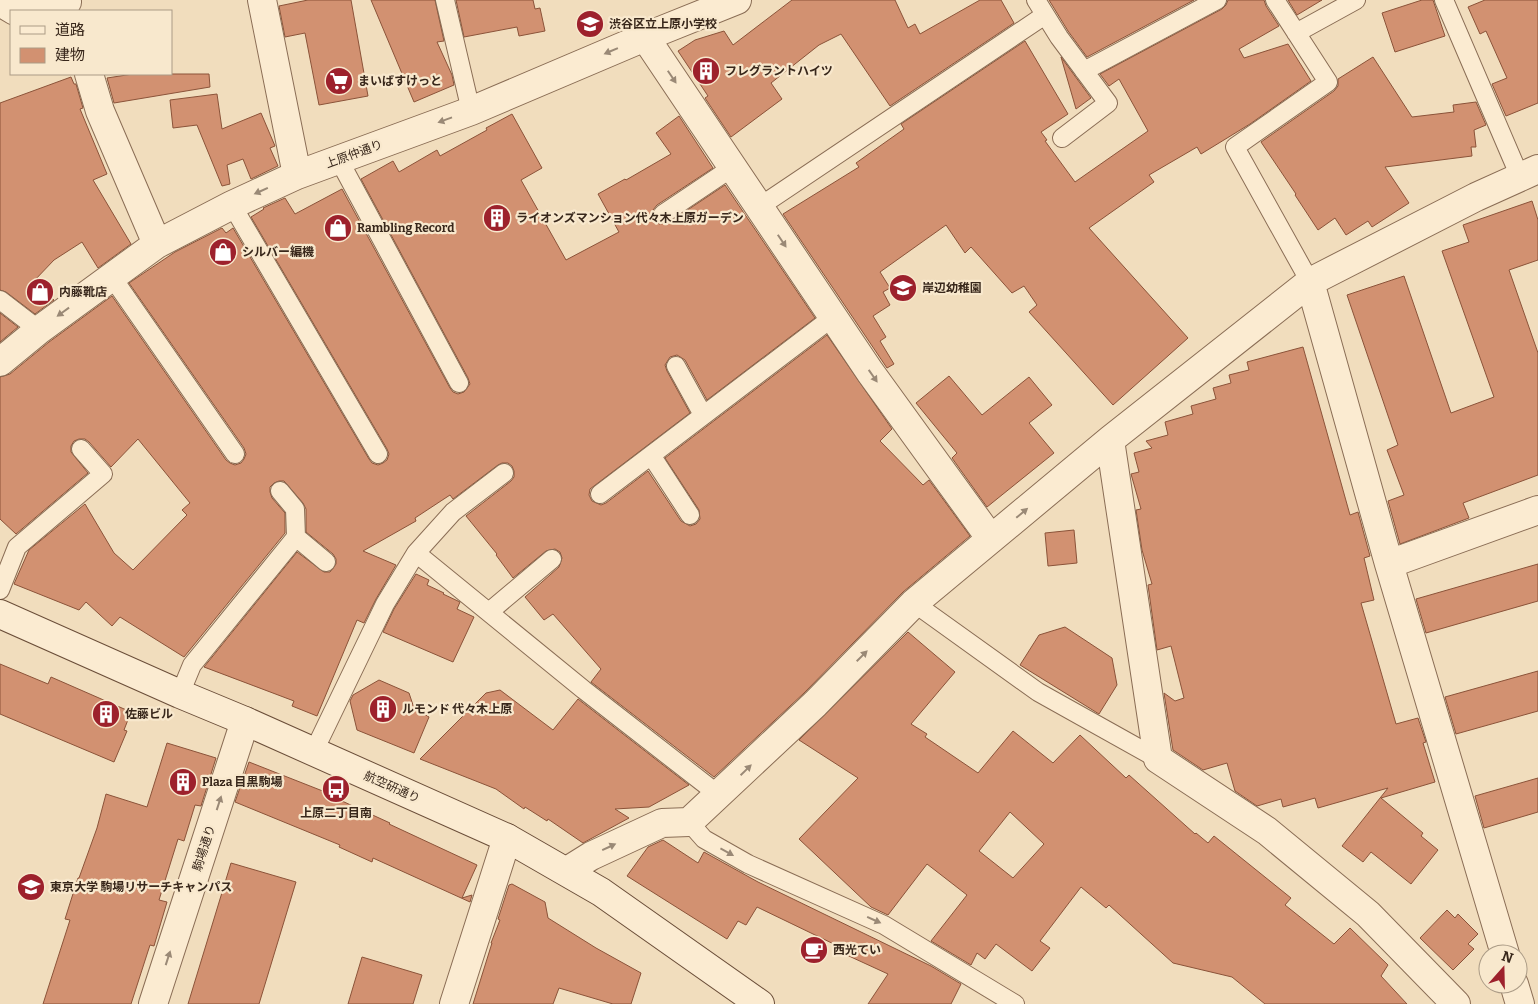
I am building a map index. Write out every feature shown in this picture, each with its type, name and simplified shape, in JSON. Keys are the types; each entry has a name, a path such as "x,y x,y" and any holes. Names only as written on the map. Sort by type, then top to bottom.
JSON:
{"street":[{"path":"262,0 297,175"},
{"name":"上原仲通り","path":"0,362 39,330 157,244 232,204 297,175 471,111 737,0"},
{"path":"0,2 13,10"},
{"path":"35,10 67,4"},
{"path":"645,37 870,372 991,539"},
{"path":"89,75 100,111 157,244"},
{"path":"567,871 591,856 662,823 689,822 815,704 914,603 1110,440 1310,282 1476,197 1529,173"},
{"path":"1310,282 1390,564 1502,944"},
{"path":"1110,440 1158,759 1274,837 1368,914 1456,1004"},
{"path":"1390,564 1538,510"},
{"name":"航空研通り","path":"0,614 314,751 507,838 601,892 760,1004"},
{"name":"駒場通り","path":"153,1004 245,721"},
{"path":"454,1004 507,838"}],"lane":[{"path":"445,0 471,111"},
{"path":"1084,71 1217,0"},
{"path":"1275,0 1328,82 1235,147 1310,282"},
{"path":"1296,33 1356,0"},
{"path":"1444,0 1529,173"},
{"path":"759,207 1040,7 1108,103 1062,138"},
{"path":"339,160 459,384"},
{"path":"662,214 733,167"},
{"path":"232,204 378,454"},
{"path":"112,277 235,454"},
{"path":"0,300 39,330"},
{"path":"600,494 833,317"},
{"path":"676,366 703,415"},
{"path":"0,590 17,547 102,474 81,449"},
{"path":"651,455 690,515"},
{"path":"314,751 385,604 416,553 453,512 504,473"},
{"path":"180,694 192,665 296,537 295,509 280,492"},
{"path":"296,537 326,562"},
{"path":"416,553 584,690 719,795"},
{"path":"489,612 552,559"},
{"path":"914,603 1038,692 1158,759"},
{"path":"689,822 704,839 748,864 884,924 1016,1004"}],"building":[{"path":"308,0 351,0 368,96 319,105 305,33 285,37 279,6"},
{"path":"371,0 435,0 444,41 437,42 452,75 454,85 414,102"},
{"path":"456,0 533,0 535,9 540,8 545,31 519,36 517,27 464,37"},
{"path":"792,0 895,0 908,28 915,24 920,34 980,0 1001,0 1014,23 890,106 841,34 819,45 771,83 782,99 731,137 705,98 708,96 678,51 695,40 724,31 733,45"},
{"path":"1049,0 1194,0 1087,57"},
{"path":"1228,0 1264,0 1279,26 1239,49 1244,58 1288,44 1311,81 1250,124 1201,154 1197,147 1149,175 1154,182 1089,228 1188,338 1113,405 1029,312 1037,305 1024,286 1012,293 971,247 965,253 946,225 880,272 890,288 883,292 890,305 873,316 886,337 880,341 894,364 887,368 783,214 859,167 856,163 904,129 901,124 1025,41 1068,114 1041,132 1047,140 1045,141 1075,182 1148,131 1119,79 1109,86 1100,74 1222,9"},
{"path":"1288,0 1322,0 1297,15"},
{"path":"1422,0 1433,0 1445,36 1395,52 1382,13"},
{"path":"1485,0 1538,0 1538,103 1506,116 1492,84 1507,78 1486,31 1480,34 1468,7"},
{"path":"1061,57 1091,98 1076,109"},
{"path":"1373,57 1412,117 1454,112 1453,105 1476,102 1486,125 1474,130 1476,147 1471,147 1472,156 1385,167 1409,203 1372,227 1368,221 1346,235 1335,218 1318,230 1261,142 1334,91 1338,86 1338,79"},
{"path":"209,74 210,87 114,103 107,78 126,75"},
{"path":"71,77 74,84 76,84 83,108 80,109 107,174 93,180 131,244 98,268 82,242 54,260 33,282 54,300 35,314 6,292 0,290 0,103"},
{"path":"217,94 222,129 261,113 275,146 270,148 278,166 251,179 243,159 227,165 230,184 222,186 197,125 173,128 170,100"},
{"path":"512,114 542,168 521,180 566,260 619,232 598,194 671,154 656,133 679,116 713,168 657,205 653,210 654,219 659,224 668,223 725,185 815,318 707,400 685,360 677,355 670,357 665,365 667,371 690,413 590,489 589,495 592,501 601,505 606,503 648,471 681,521 690,526 696,524 700,519 699,510 665,458 827,335 892,429 880,441 923,485 929,480 970,536 903,592 804,693 714,777 591,682 601,669 553,614 544,620 525,597 559,567 562,558 560,552 555,549 546,551 513,578 497,554 466,516 511,481 514,477 514,471 508,463 498,465 453,499 450,495 415,518 416,521 363,551 396,565 364,623 357,620 317,716 292,706 294,701 204,667 297,552 324,572 330,572 336,564 333,554 306,532 306,509 284,481 274,483 270,487 270,492 272,498 285,513 285,533 184,657 120,617 112,626 86,602 79,610 14,584 29,550 85,504 114,553 133,570 187,515 182,510 190,503 138,439 111,467 89,442 85,439 79,439 74,441 71,446 71,452 88,473 16,534 0,519 0,377 10,374 49,342 112,296 226,460 235,465 241,463 244,459 246,454 244,448 129,283 175,252 222,228 226,233 233,228 369,459 372,463 378,465 387,460 389,454 387,449 251,217 263,208 285,198 295,214 342,189 450,388 458,394 464,392 470,384 468,378 361,179 393,161 399,172 437,150 440,156"},
{"path":"1532,201 1538,220 1538,260 1509,270 1538,353 1538,475 1463,503 1469,518 1400,544 1388,501 1404,495 1387,450 1398,445 1347,295 1404,276 1451,413 1494,397 1442,251 1469,242 1463,225"},
{"path":"0,313 18,327 0,342"},
{"path":"1303,347 1350,515 1358,512 1370,556 1364,558 1374,600 1361,603 1396,724 1418,718 1426,742 1423,743 1435,782 1381,798 1423,833 1421,836 1438,850 1411,884 1371,852 1363,862 1342,846 1388,788 1318,808 1315,798 1283,807 1281,799 1257,806 1235,791 1227,763 1203,770 1173,750 1164,693 1175,701 1184,698 1171,646 1157,650 1148,585 1152,584 1142,550 1136,510 1141,509 1131,474 1139,472 1134,453 1152,448 1146,441 1168,435 1165,422 1193,414 1191,406 1216,399 1213,388 1231,383 1229,375 1249,370 1247,362"},
{"path":"949,376 982,415 1029,377 1052,405 1029,423 1054,453 987,507 952,458 957,453 916,403"},
{"path":"1074,530 1077,563 1048,566 1045,533"},
{"path":"1538,564 1538,601 1426,633 1416,599"},
{"path":"416,574 429,580 427,585 460,602 457,609 474,617 453,662 383,632 394,609"},
{"path":"1065,627 1112,658 1117,685 1099,714 1020,665 1039,635"},
{"path":"908,632 955,672 911,724 927,734 925,737 978,773 1013,731 1053,763 1080,735 1126,778 1129,775 1195,834 1208,843 1214,836 1291,898 1285,905 1334,944 1350,928 1388,965 1381,976 1407,1004 1265,1004 1232,977 1173,963 1109,905 1106,908 1081,887 1040,941 1050,948 1032,971 996,944 985,959 977,953 971,965 931,941 967,895 927,864 888,915 871,907 799,839 858,778 799,740","holes":["1010,812 1044,844 1013,878 979,851"]},
{"path":"0,664 48,684 51,677 131,712 124,730 127,731 114,762 0,714"},
{"path":"1538,671 1538,711 1456,734 1445,697"},
{"name":"ルモンド 代々木上原","path":"379,680 409,693 414,708 429,717 414,753 357,730 350,701 353,695"},
{"path":"500,690 553,730 578,699 689,785 649,807 615,809 629,818 583,843 548,819 547,821 525,807 524,809 496,789 420,759 486,693"},
{"path":"167,743 216,758 201,806 195,805 184,841 178,839 159,900 167,902 154,946 150,945 131,1004 43,1004 70,920 65,919 97,828 106,794 147,807"},
{"path":"249,762 343,799 342,801 477,865 462,898 472,895 470,902 373,858 372,862 339,847 340,845 235,802"},
{"path":"1538,778 1538,812 1484,828 1475,796"},
{"path":"663,840 698,863 704,852 758,882 931,966 961,984 951,1004 868,1004 888,974 838,951 840,947 757,907 746,925 738,921 727,939 627,876 648,847"},
{"path":"231,863 296,882 259,1004 188,1004"},
{"path":"512,884 545,902 548,918 641,973 631,1004 613,1004 559,988 553,1004 473,1004 491,943 500,920 498,919 509,885"},
{"path":"1447,910 1455,918 1458,914 1478,934 1468,944 1474,949 1453,970 1420,938"},
{"path":"362,957 422,975 413,1004 348,1004"}],"place":[{"name":"渋谷区立上原小学校","path":"590,24"},
{"name":"フレグラントハイツ","path":"706,71"},
{"name":"まいばすけっと","path":"339,81"},
{"name":"ライオンズマンション代々木上原ガーデン","path":"497,218"},
{"name":"Rambling Record","path":"338,228"},
{"name":"シルバー編機","path":"223,252"},
{"name":"岸辺幼稚園","path":"903,288"},
{"name":"内藤靴店","path":"40,292"},
{"name":"ルモンド 代々木上原","path":"383,709"},
{"name":"佐藤ビル","path":"106,714"},
{"name":"Plaza 目黒駒場","path":"183,782"},
{"name":"上原二丁目南","path":"336,789"},
{"name":"東京大学 駒場リサーチキャンパス","path":"31,887"},
{"name":"西光てい","path":"814,950"}]}
